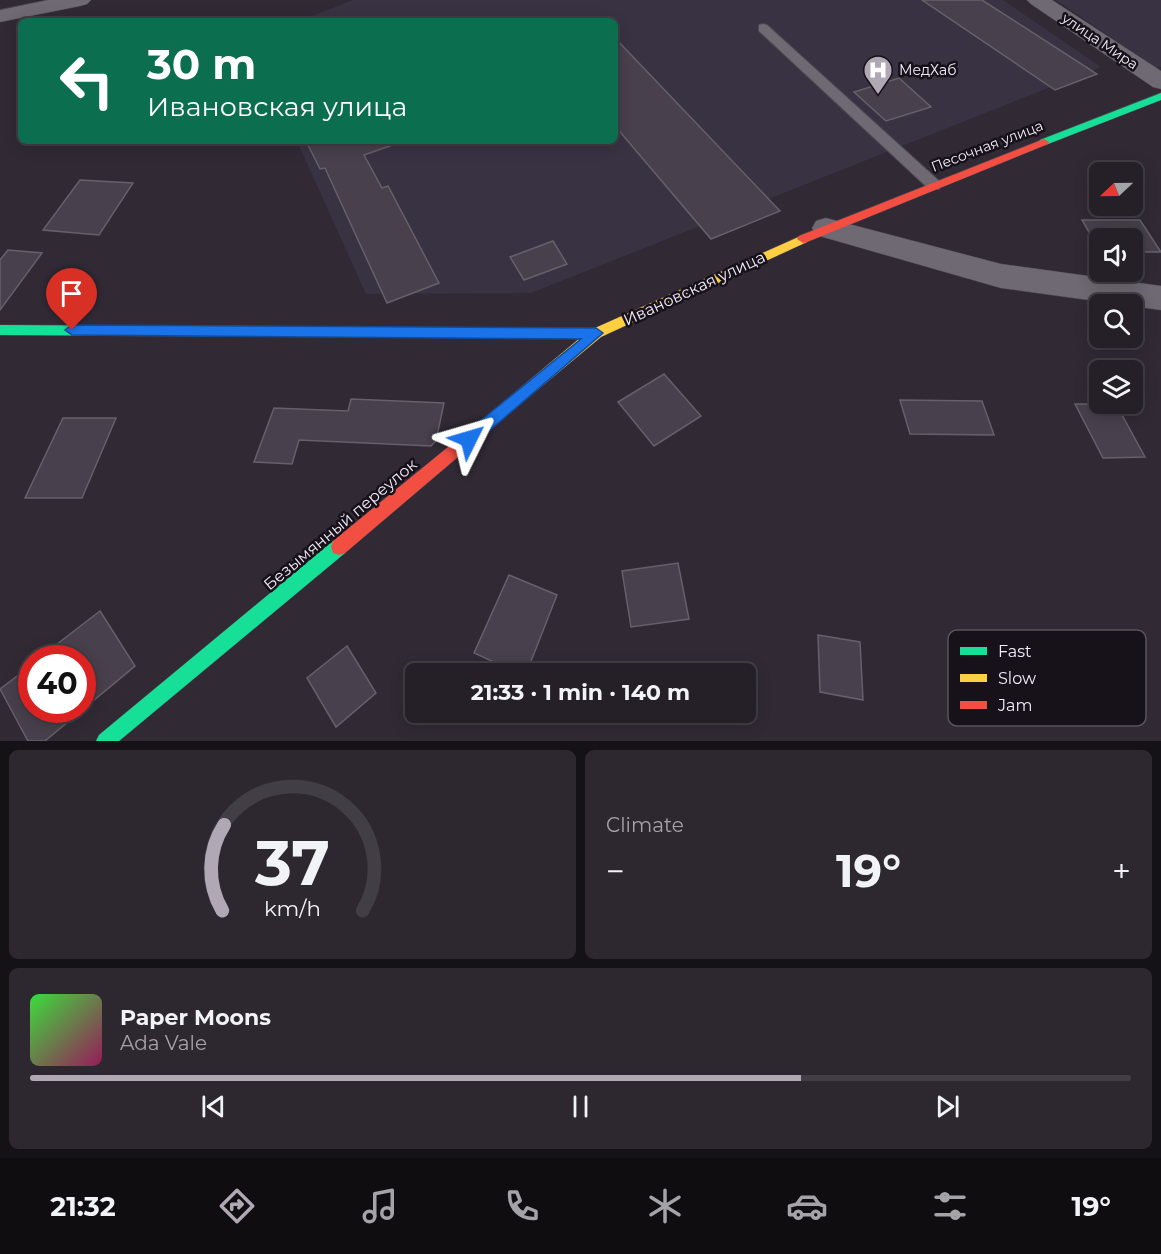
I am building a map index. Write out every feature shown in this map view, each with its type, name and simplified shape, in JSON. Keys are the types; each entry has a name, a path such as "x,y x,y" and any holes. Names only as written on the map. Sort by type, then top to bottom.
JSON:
{"street":[{"path":"0,16 80,0"},
{"name":"улица Мира","path":"1038,0 1161,82"},
{"name":"Песочная улица","path":"826,228 1161,96"},
{"path":"826,228 1001,276 1161,297"},
{"name":"Ивановская улица","path":"0,330 596,333 826,228"},
{"name":"Безымянный переулок","path":"105,741 596,333"}],"lane":[{"path":"763,28 934,185"}],"shaded area":[{"path":"353,0 1003,0 1101,67 531,293 366,294 298,144 618,144 618,18 307,18"},
{"path":"1056,0 1161,0 1161,67 1156,68"}],"building":[{"path":"922,0 982,0 1097,74 1055,90"},
{"path":"618,41 780,211 711,239 618,130"},
{"path":"899,78 931,107 886,121 854,92"},
{"path":"308,144 390,144 390,146 364,155 382,188 388,186 439,283 387,303 325,168 320,169"},
{"path":"80,180 133,183 99,235 43,230"},
{"path":"1082,220 1140,220 1161,252 1143,252 1143,228 1089,228 1089,232"},
{"path":"553,241 567,264 524,280 510,257"},
{"path":"8,250 42,253 0,310 0,260"},
{"path":"664,374 701,416 654,446 618,402"},
{"path":"351,399 444,403 436,441 431,446 299,440 292,464 254,462 274,408 348,411"},
{"path":"900,400 982,401 994,435 910,434"},
{"path":"1075,404 1089,404 1089,414 1121,414 1145,457 1103,458"},
{"path":"63,418 116,418 82,498 25,498"},
{"path":"678,563 689,619 631,627 622,571"},
{"path":"509,575 557,595 530,663 496,663 474,653"},
{"path":"100,611 135,666 96,698 96,645 56,645"},
{"path":"818,635 860,642 863,700 820,692"},
{"path":"347,646 376,693 336,727 307,678"},
{"path":"18,676 18,722 0,689"},
{"path":"18,723 67,723 45,741 28,741"}],"traffic: fast":[{"path":"1044,142 1161,96"},
{"path":"0,330 540,333"},
{"path":"105,741 339,547"}],"traffic: slow":[{"path":"540,333 596,333 803,239"},
{"path":"507,407 596,333"}],"traffic: jam":[{"path":"803,239 1044,142"},
{"path":"339,547 507,407"}],"place":[{"name":"МедХаб","path":"878,96"}],"route":[{"path":"72,330 596,333 469,439"}]}
